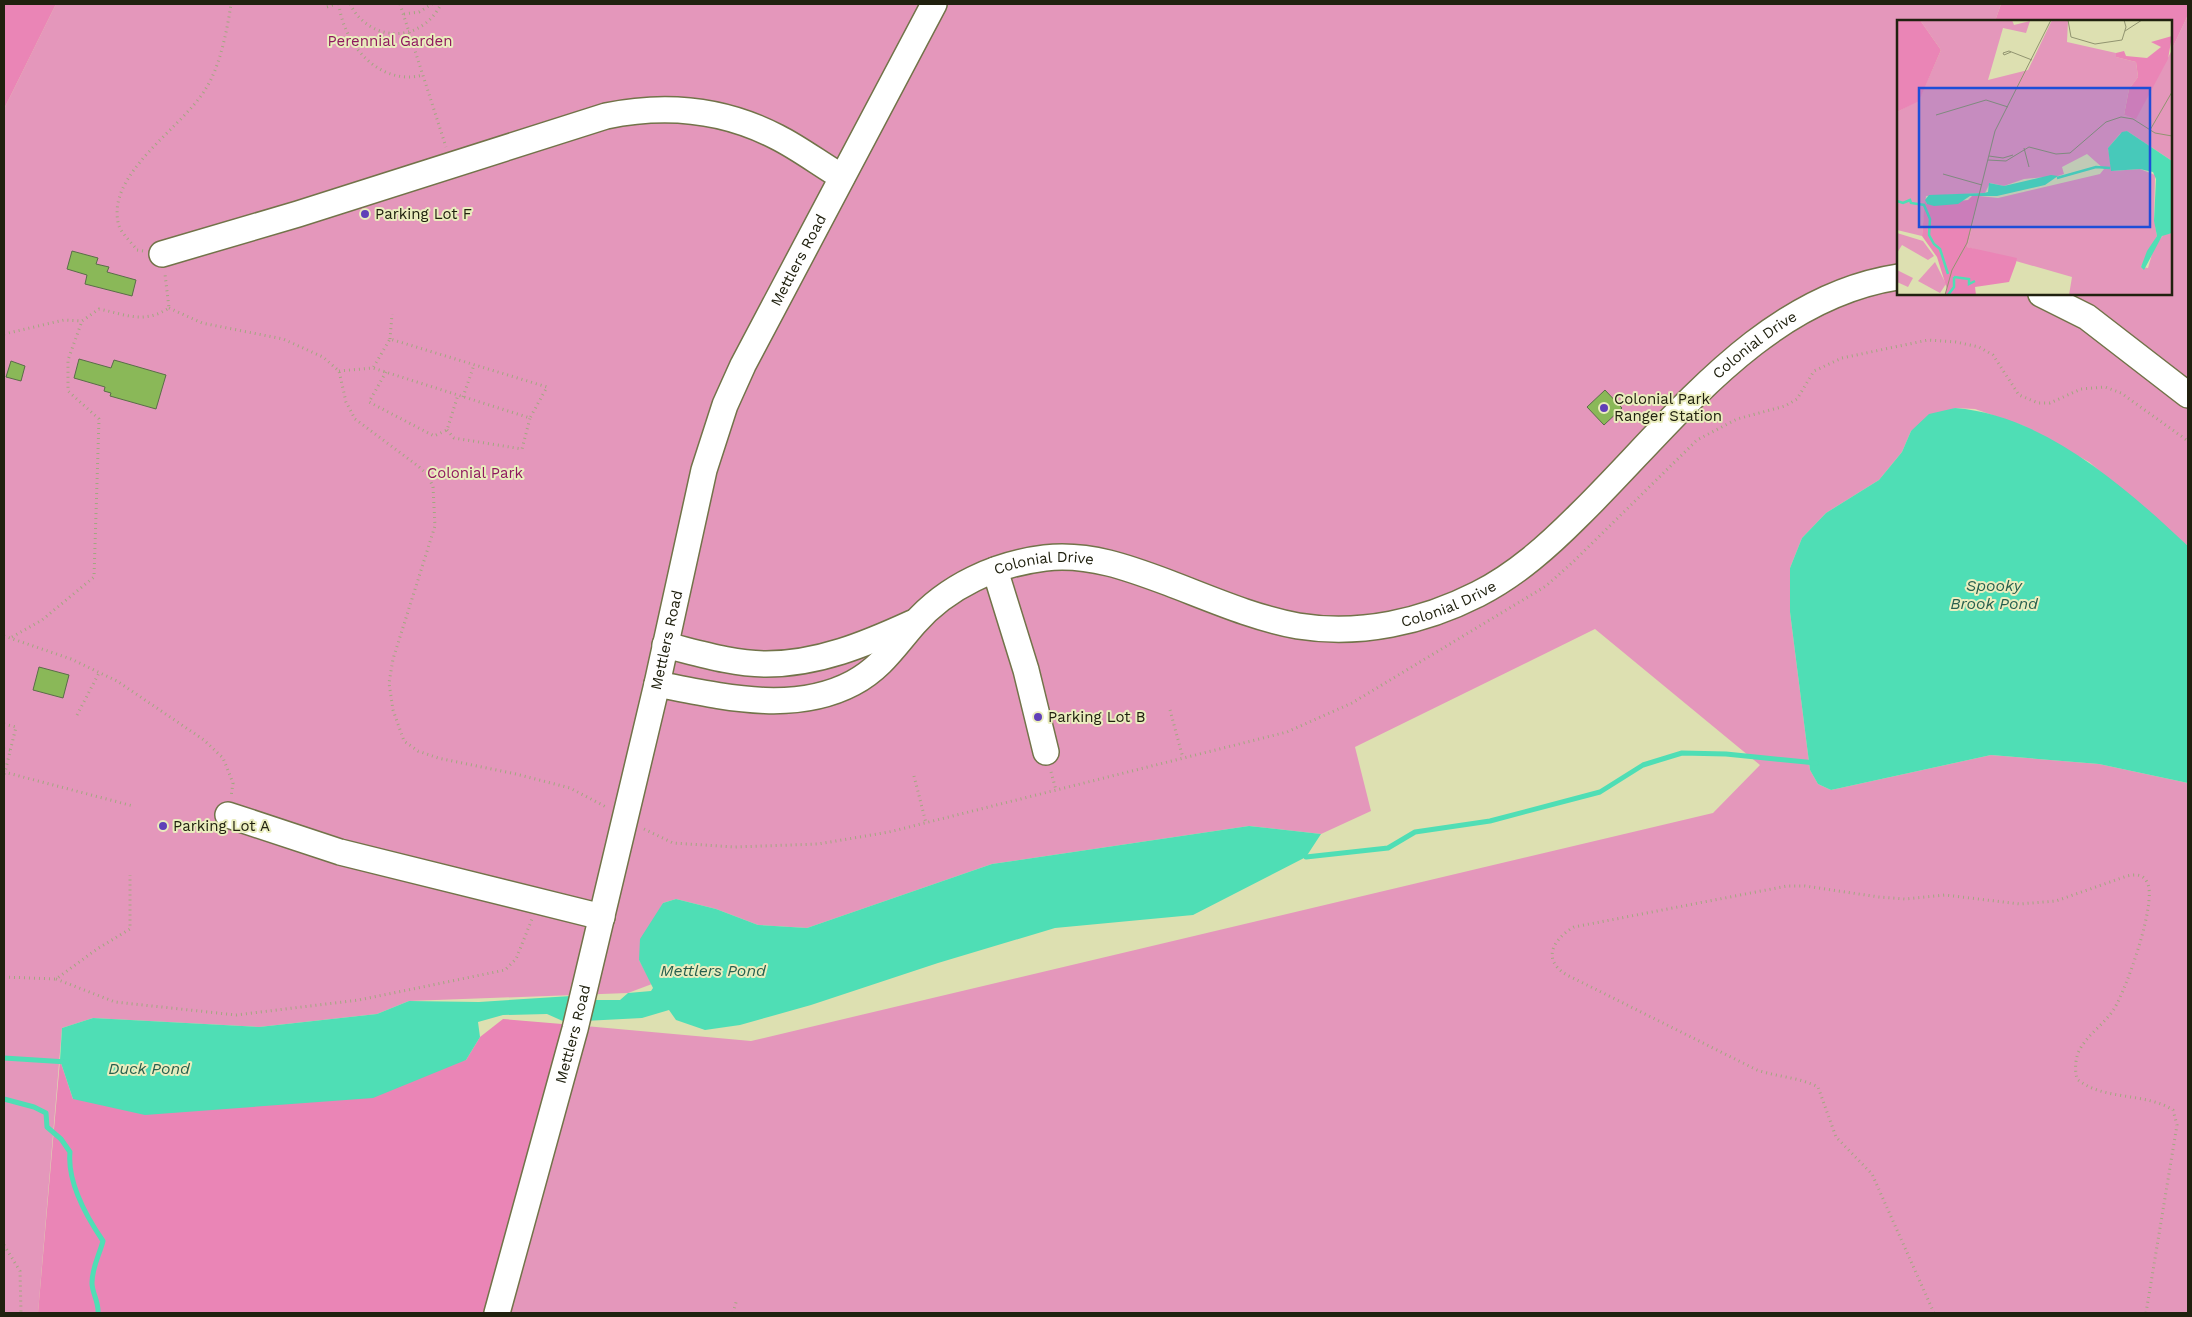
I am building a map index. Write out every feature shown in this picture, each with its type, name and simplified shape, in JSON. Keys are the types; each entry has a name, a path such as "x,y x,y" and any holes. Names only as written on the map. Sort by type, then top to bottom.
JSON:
{"street":[{"name":"Mettlers Road","path":"497,1313 575,1029 657,684 704,470 726,404 743,365 934,4"},
{"path":"162,254 298,214 606,116 656,109 689,110 746,124 777,137 842,177"},
{"name":"Colonial Drive","path":"657,684 738,699 800,698 828,692 851,684 872,670 893,651 915,622 957,588 995,570 1048,558 1078,558 1108,562 1232,607 1298,626 1324,628 1374,627 1429,615 1458,604 1496,584 1540,552 1725,368 1779,324 1828,296 1860,285 1897,277"},
{"path":"2043,295 2087,317 2188,395"},
{"path":"995,570 1026,670 1046,752"},
{"name":"Colonial Drive","path":"665,645 742,662 765,664 793,663 845,650 915,622"},
{"path":"228,814 340,852 602,917"}],"path":[{"path":"170,308 162,254 137,250 120,228 116,205 127,178 205,90 226,37 231,4"},
{"path":"327,7 337,4 345,32 370,63 387,72 406,76 423,75"},
{"path":"350,4 360,19 378,32 394,34 409,32 427,21 441,4"},
{"path":"400,4 452,164"},
{"path":"404,14 419,12 432,4"},
{"path":"12,637 42,620 94,578 99,419 68,391 68,360 82,321 99,309 140,318 156,316 170,308"},
{"path":"170,308 202,322 283,339 322,357 339,371 346,402 356,419 428,475 433,487 435,526 393,659 389,683 393,710 404,741 418,751 438,758 516,774 570,788 615,812"},
{"path":"373,368 390,339 392,314"},
{"path":"4,334 64,320 82,321"},
{"path":"390,339 547,387 530,418 522,449 454,438 447,430"},
{"path":"1956,342 1979,347 1993,355 2020,395 2038,403 2050,403 2081,389 2105,386 2120,393 2188,441"},
{"path":"463,397 474,364"},
{"path":"339,371 373,368 530,418"},
{"path":"386,372 369,402 434,436 447,430 458,395"},
{"path":"4,636 12,637 71,659 117,681 204,740 223,758 233,783 228,814"},
{"path":"77,715 99,672"},
{"path":"1170,710 1183,758"},
{"path":"4,724 16,727 4,774 132,806"},
{"path":"4,749 10,750"},
{"path":"914,776 926,823"},
{"path":"1934,1313 1872,1174 1836,1137 1818,1088 1807,1081 1774,1076 1756,1070 1574,979 1558,968 1552,957 1554,945 1561,934 1574,927 1788,886 1805,886 1879,897 1905,899 1945,895 2020,904 2056,902 2127,876 2137,874 2144,877 2149,884 2148,899 2138,954 2114,1010 2086,1040 2075,1065 2076,1079 2087,1088 2162,1103 2173,1110 2177,1124 2146,1313"},
{"path":"56,979 97,949 130,929 130,875"},
{"path":"4,976 56,979 115,1002 236,1015 359,1000 505,970 516,959 539,902"},
{"path":"4,1244 20,1272 21,1313"},
{"path":"733,1313 737,1299"}],"green space":[{"name":"Colonial Park","path":"56,4 2001,4 1995,20 1897,20 1897,295 2172,295 2172,49 2188,15 2188,546 2089,462 2024,426 1975,409 1955,408 1911,431 1902,452 1879,480 1826,513 1802,538 1790,568 1790,612 1810,770 1818,784 1831,790 1991,755 2099,764 2188,783 2188,1313 500,1313 574,1025 751,1041 1713,813 1760,765 1595,629 1355,747 1371,811 1321,834 1249,826 992,864 807,928 758,925 716,909 676,899 663,903 639,960 652,984 628,993 409,1001 377,1014 259,1027 93,1018 62,1028 38,1313 4,1313 4,109"}],"shaded area":[{"path":"4,4 56,4 4,109"},
{"path":"2001,4 2188,4 2188,15 2172,49 2172,20 1995,20"},
{"path":"503,1019 574,1025 500,1313 38,1313 60,1060 73,1099 466,1060 480,1037"}],"water":[{"name":"Spooky Brook Pond","path":"1955,408 1988,414 2020,424 2051,439 2110,478 2164,523 2188,546 2188,783 2099,764 1991,755 1831,790 1818,784 1810,770 1790,612 1790,568 1802,538 1826,513 1879,480 1902,452 1911,431 1929,414"},
{"path":"1249,826 1321,834 1306,857 1193,915 1055,928 938,963 811,1005 740,1025 705,1030 676,1020 669,1010 642,1018 565,1022 547,1014 503,1015 478,1022 480,1037 466,1060 373,1098 145,1115 73,1099 60,1060 62,1028 93,1018 259,1027 377,1014 409,1001 479,1002 571,996 593,1000 620,1000 628,993 651,991 653,988 639,960 640,939 663,903 676,899 716,909 758,925 807,928 992,864"}],"building":[{"path":"72,251 98,258 96,264 109,267 107,272 136,280 132,296 85,284 87,275 67,269"},
{"path":"79,359 111,368 114,360 166,375 156,409 110,396 111,393 104,391 105,387 74,378"},
{"path":"11,361 25,366 21,381 6,377"},
{"name":"Colonial Park Ranger Station","path":"1605,390 1622,408 1604,425 1587,407"},
{"path":"39,667 69,675 63,698 33,690"}],"waterway":[{"path":"1306,857 1388,848 1415,832 1490,821 1600,792 1643,765 1682,753 1726,754 1816,763"},
{"path":"4,1058 67,1062"},
{"path":"4,1099 34,1107 46,1113 47,1127 61,1139 70,1152 72,1175 79,1198 90,1221 103,1241 92,1277 92,1287 98,1313"}],"place":[{"name":"Parking Lot F","path":"365,214"},
{"name":"Colonial Park Ranger Station","path":"1604,408"},
{"name":"Parking Lot B","path":"1038,717"},
{"name":"Parking Lot A","path":"163,826"}],"park label":[{"name":"Perennial Garden","path":"390,41"}],"water label":[{"name":"Mettlers Pond","path":"713,970"},
{"name":"Duck Pond","path":"149,1068"}]}
